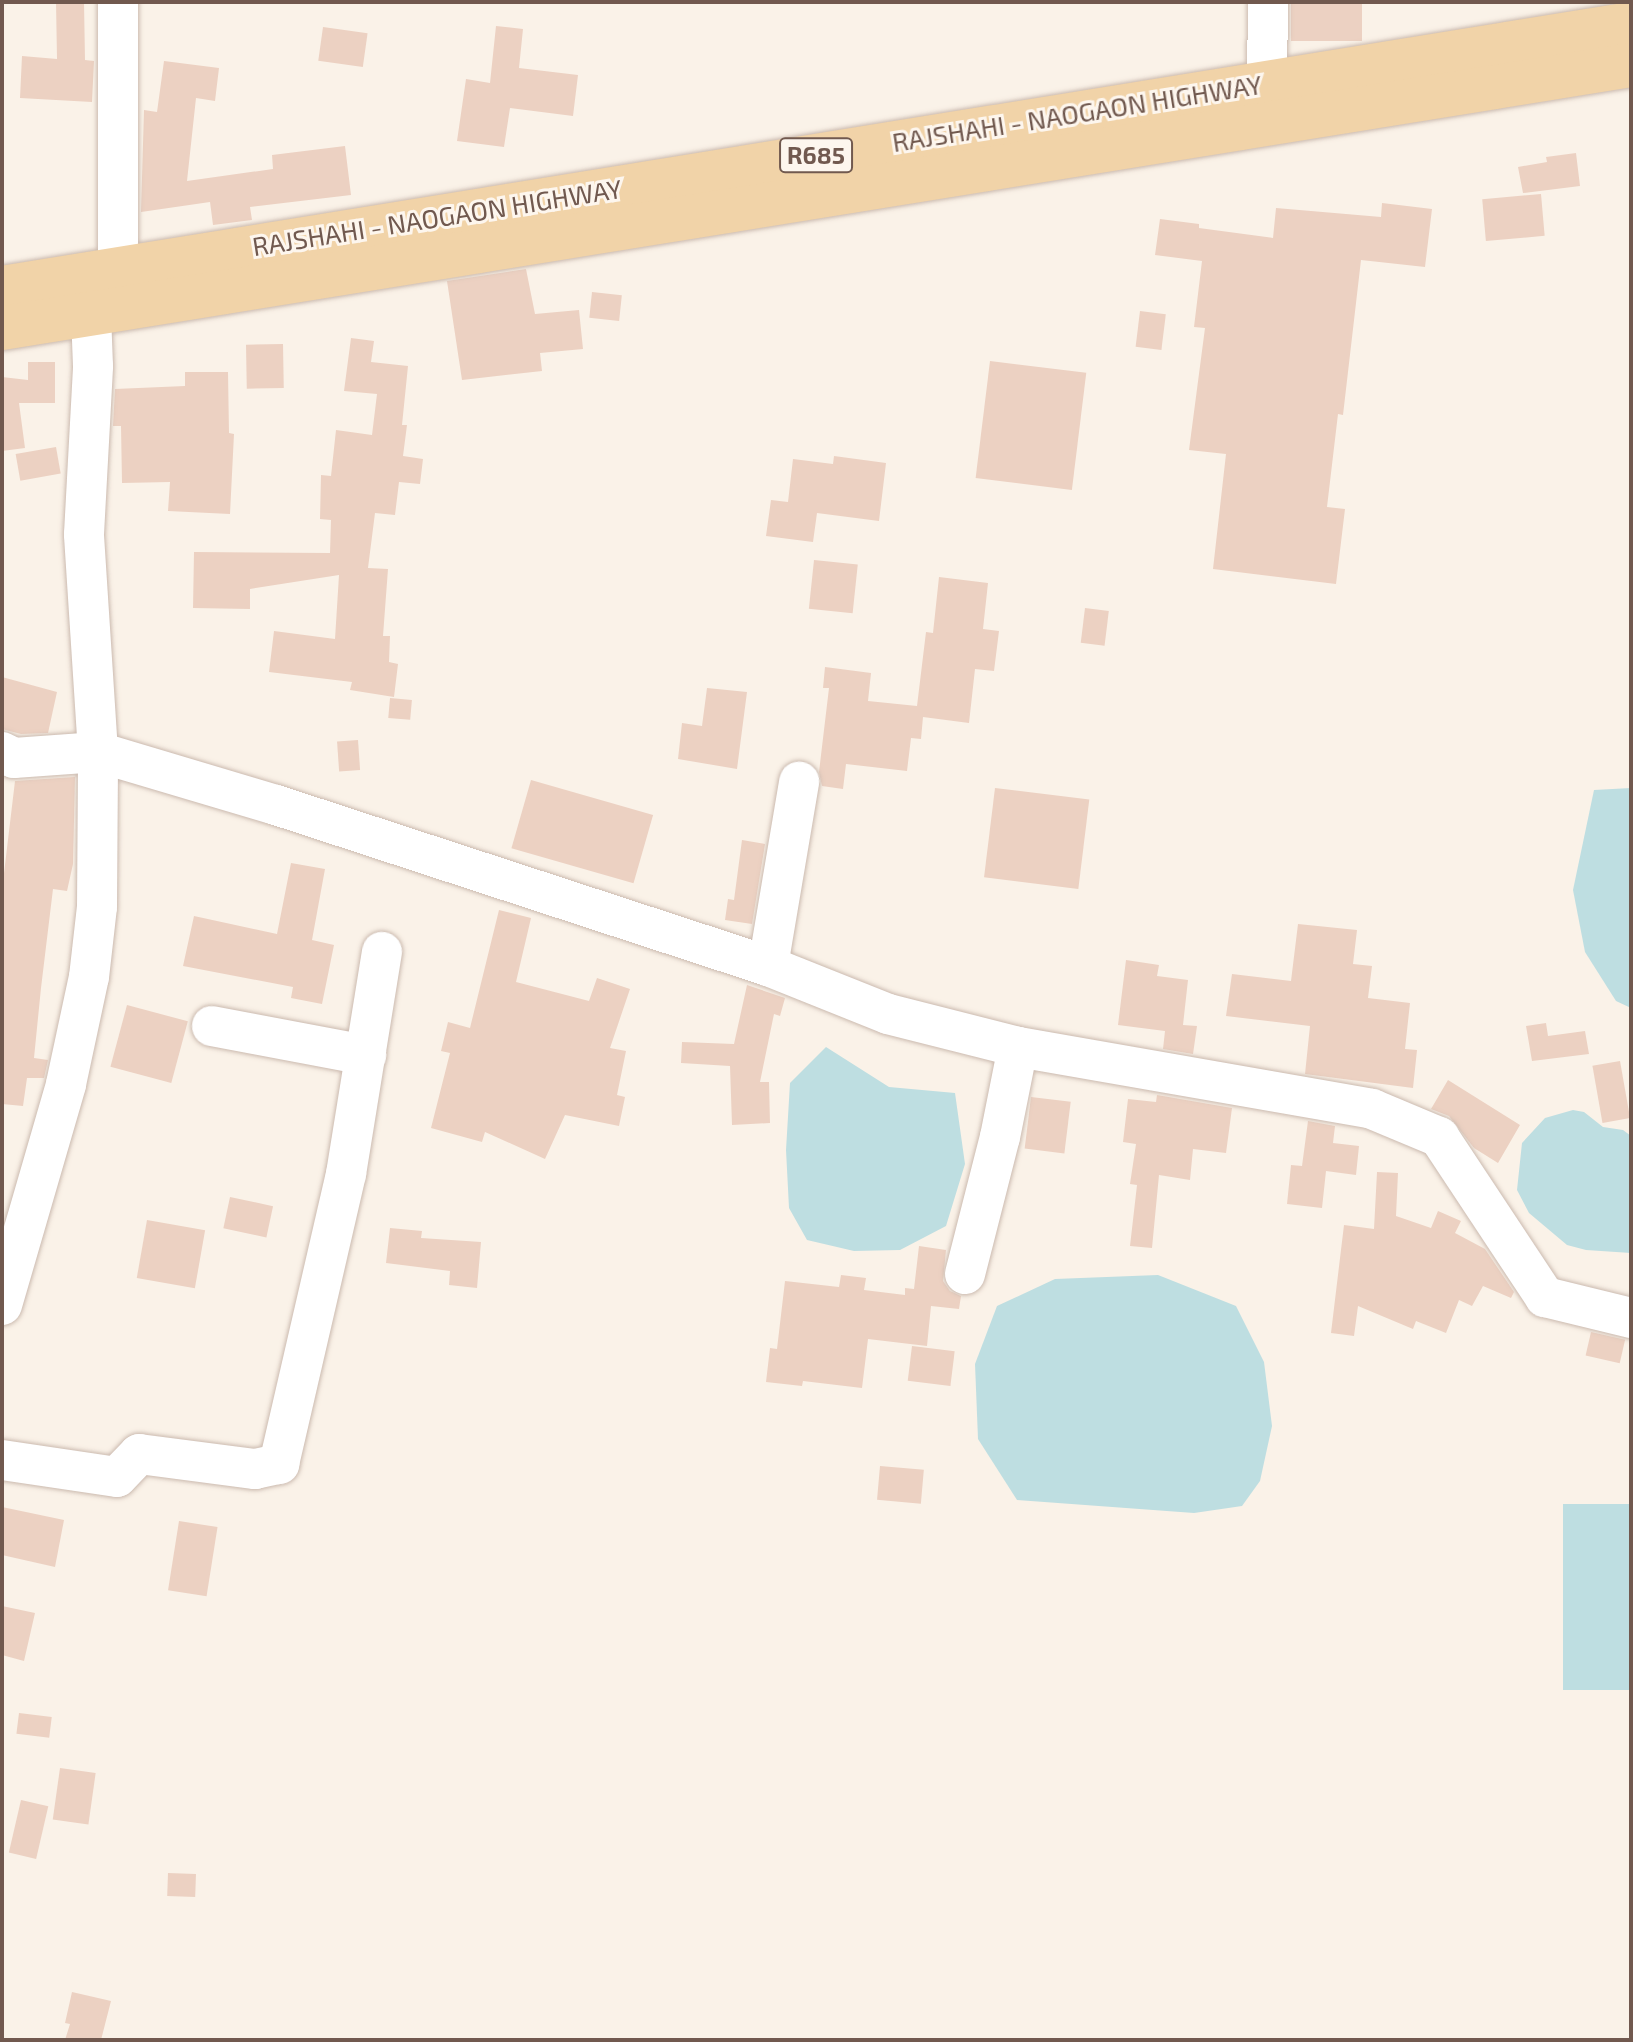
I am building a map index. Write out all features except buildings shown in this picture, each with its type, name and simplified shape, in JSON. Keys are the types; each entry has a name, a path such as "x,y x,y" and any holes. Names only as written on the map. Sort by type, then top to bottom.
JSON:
{"main road":[{"name":"RAJSHAHI - NAOGAON HIGHWAY","path":"2,328 91,313 357,250 1267,82 1631,24"},
{"name":"RAJSHAHI - NAOGAON HIGHWAY","path":"2,288 118,269 357,250 1631,65"}],"street":[{"path":"118,2 118,269"},
{"path":"1267,82 1268,2"},
{"path":"2,1305 66,1084 89,977 97,907 98,752 84,534 93,366 91,313"},
{"path":"2,752 14,758 98,752 276,805 768,966 888,1014 1018,1047 1372,1109 1439,1137 1545,1297 1631,1318"},
{"path":"768,966 799,782"},
{"path":"2,1460 117,1477 139,1454 255,1469 279,1464 346,1174 382,952"},
{"path":"212,1026 366,1055"},
{"path":"965,1274 1000,1137 1018,1047"}],"water":[{"path":"1631,788 1631,1008 1616,1001 1585,952 1573,890 1594,790"},
{"path":"826,1047 889,1087 955,1093 965,1164 946,1226 900,1250 854,1251 807,1240 789,1208 786,1150 790,1083"},
{"path":"1573,1110 1584,1112 1603,1127 1623,1130 1631,1136 1631,1253 1586,1250 1567,1245 1529,1213 1517,1190 1522,1143 1545,1118"},
{"path":"1158,1275 1236,1306 1264,1362 1272,1426 1260,1481 1242,1506 1194,1513 1017,1500 978,1439 975,1364 997,1306 1055,1279"},
{"path":"1563,1504 1631,1504 1631,1690 1563,1690"}]}
